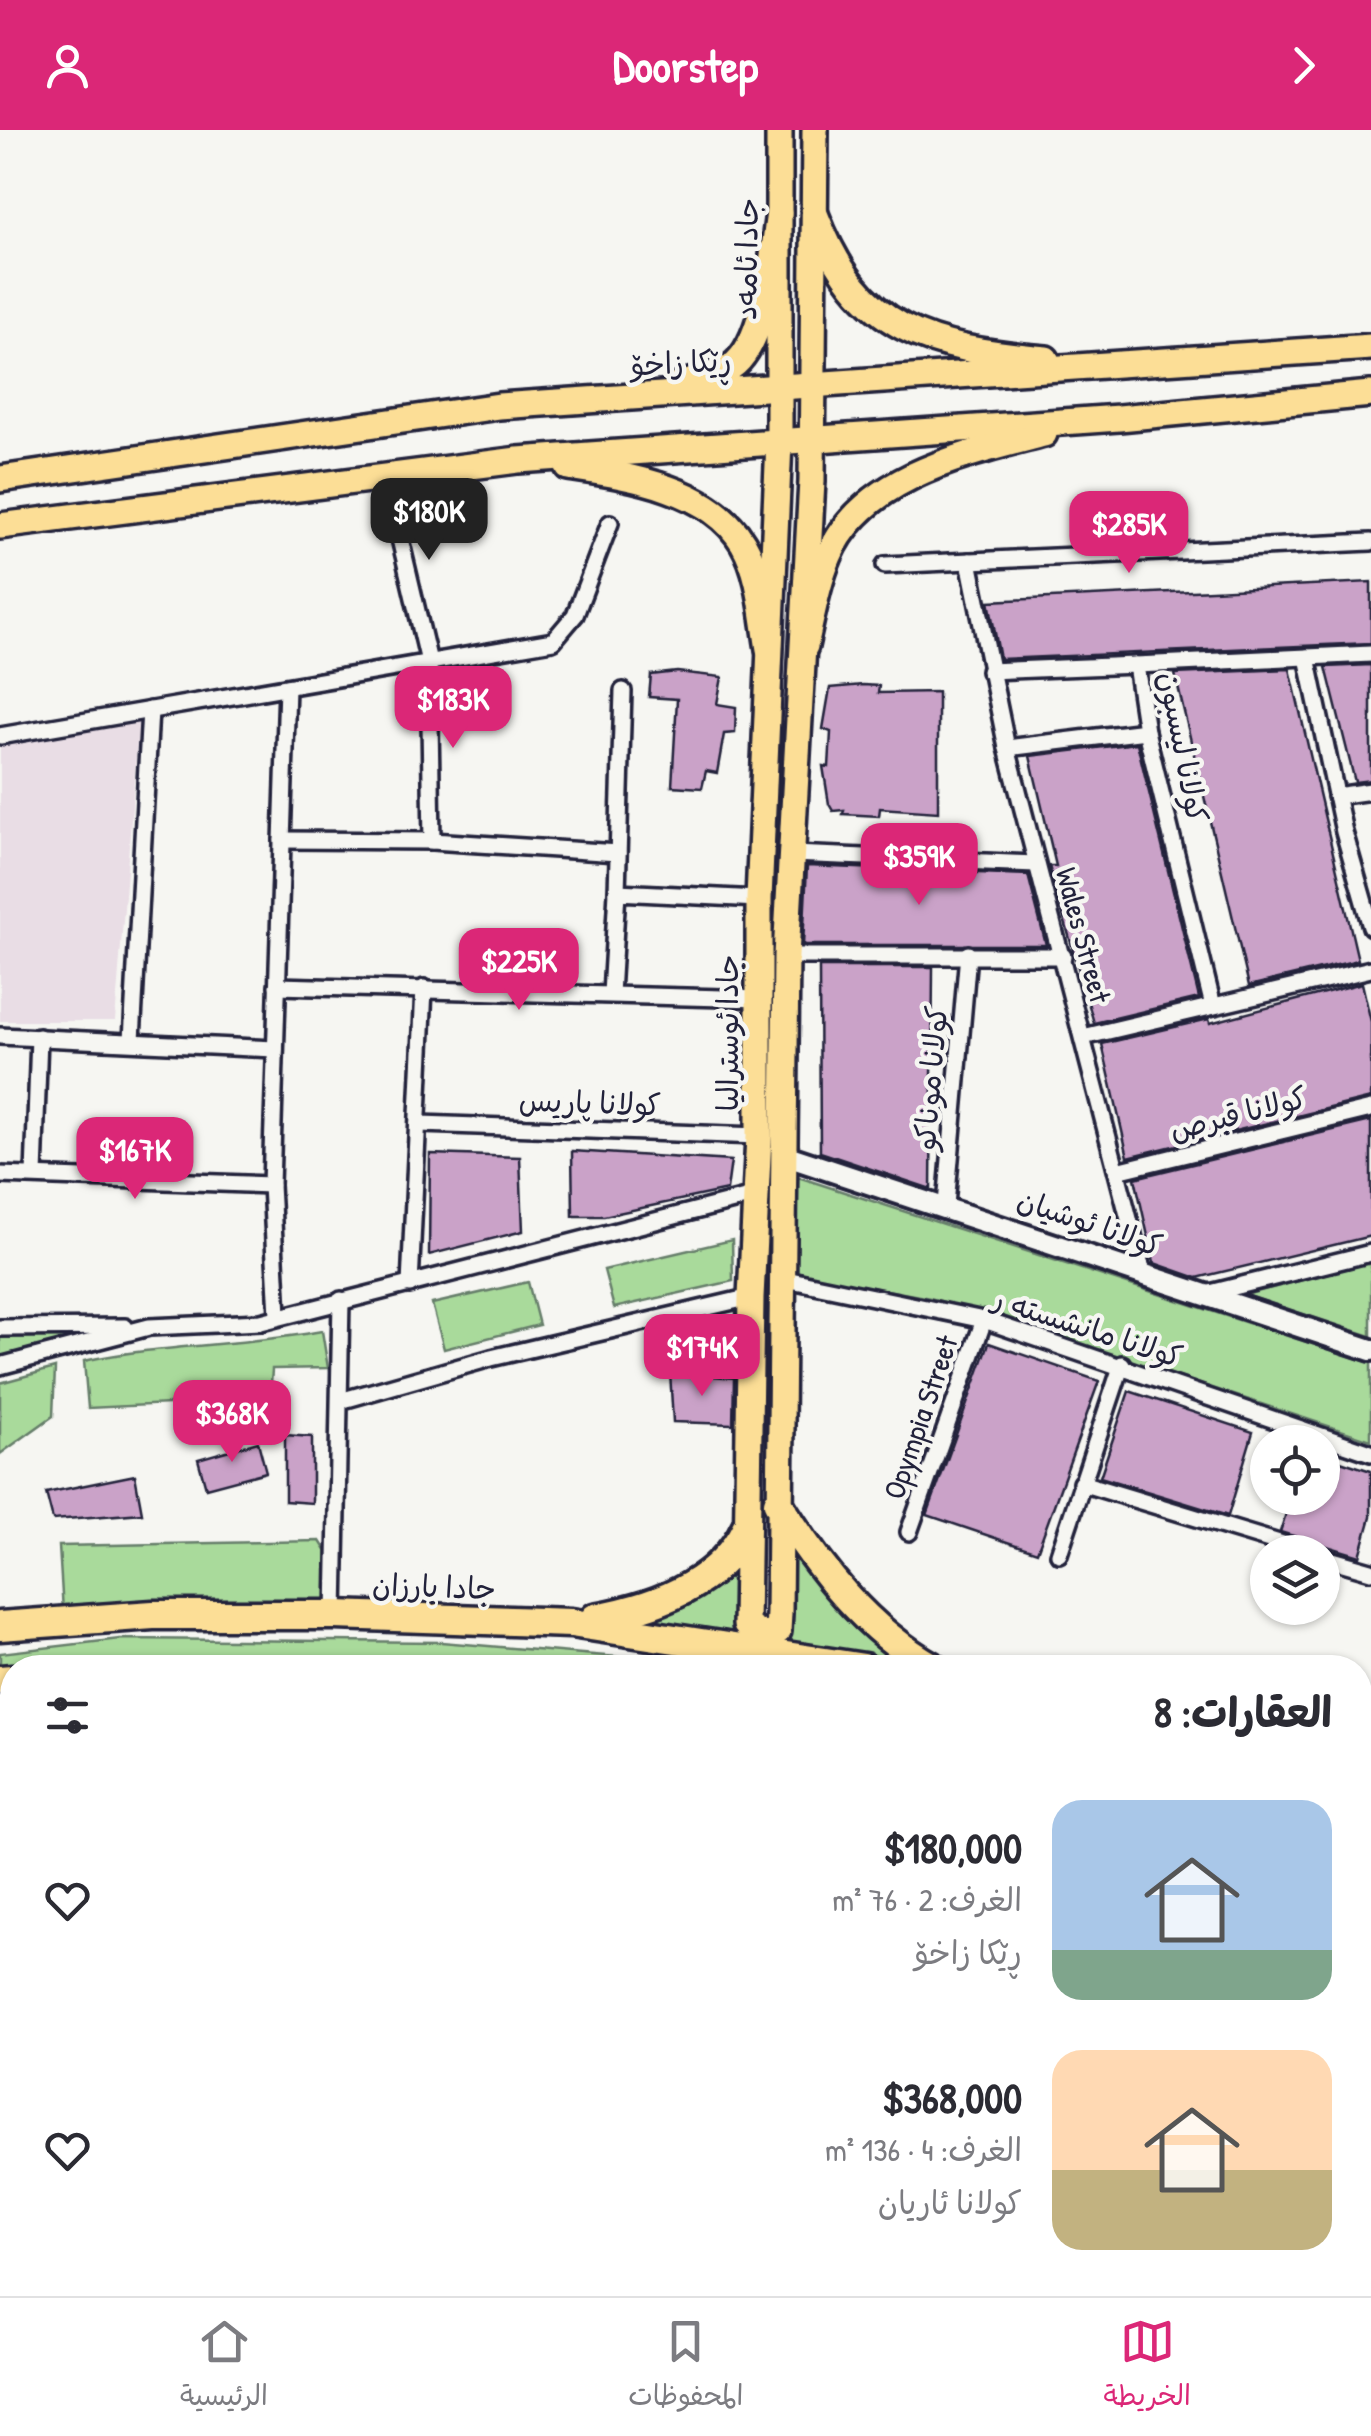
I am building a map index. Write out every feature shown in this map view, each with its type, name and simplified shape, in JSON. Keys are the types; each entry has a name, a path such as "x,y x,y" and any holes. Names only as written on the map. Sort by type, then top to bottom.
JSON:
{"highway":[{"path":"778,1503 814,1560 848,1600 912,1655"},
{"path":"571,1623 676,1595 714,1569 739,1542 746,1528"},
{"name":"جادا بارزان","path":"0,1626 153,1615 335,1615 571,1623 779,1655"}],"main road":[{"name":"جادا ئامەد","path":"779,130 779,442"},
{"path":"814,385 815,130"},
{"path":"625,397 704,378 731,367 746,354 760,315 779,213"},
{"path":"816,214 850,284 886,320 937,340 1036,358 1116,365"},
{"name":"ڕێکا زاخۆ","path":"0,479 499,406 1371,347"},
{"name":"جادا ئوسترالیا","path":"779,442 759,900 762,999 746,1528 746,1625 768,1638 778,1631 779,1613 781,1278 788,1156 786,956 805,646 814,385"},
{"path":"0,526 518,460 1119,418 1371,394"},
{"path":"805,646 829,556 860,510 881,494 987,449 1119,418"},
{"path":"518,460 646,483 711,510 730,524 744,544 757,582 769,649"}],"street":[{"path":"386,475 429,662 432,841"},
{"path":"0,736 552,641 575,615 610,523"},
{"path":"885,565 1371,542"},
{"name":"Wales Street","path":"969,561 1007,748 1143,1273"},
{"name":"كولانا ليسبون","path":"1213,1006 1146,731 1136,665 1371,654"},
{"path":"1307,657 1336,796 1371,927"},
{"path":"990,671 1136,665"},
{"path":"278,1315 271,1184 287,687"},
{"path":"611,994 623,691"},
{"path":"132,1040 150,710"},
{"path":"1007,748 1146,731"},
{"path":"1336,796 1371,791"},
{"path":"282,840 432,841 618,853"},
{"path":"792,854 1036,864"},
{"path":"616,892 759,900"},
{"name":"كولانا موناكو","path":"946,1206 968,954"},
{"path":"786,956 1062,956"},
{"path":"1083,1037 1371,969"},
{"path":"278,986 762,999"},
{"path":"410,1285 424,988"},
{"path":"0,1036 276,1049"},
{"path":"34,1175 39,1036"},
{"name":"كولانا قبرص","path":"1117,1171 1371,1109"},
{"name":"كولانا پاریس","path":"420,1124 759,1136"},
{"name":"كولانا ئوشيان","path":"788,1156 1210,1293 1371,1350"},
{"path":"0,1175 271,1184"},
{"path":"0,1328 262,1322 757,1195"},
{"path":"1210,1293 1371,1253"},
{"name":"كولانا مانشسته ر","path":"781,1278 984,1320 1122,1364 1371,1453"},
{"path":"340,1401 492,1358 751,1297"},
{"path":"335,1615 341,1300"},
{"name":"Opympia Street","path":"909,1532 984,1320"},
{"path":"0,1366 149,1326"},
{"path":"1059,1554 1122,1364"},
{"path":"1082,1482 1254,1535"},
{"path":"1340,1562 1371,1572"}],"shaded area":[{"path":"139,720 115,1021 0,1021 0,747"}],"green space":[{"path":"798,1177 1371,1363 1371,1440 1340,1430 1340,1425 1325,1425 930,1298 794,1273"},
{"path":"732,1240 733,1281 614,1308 604,1270"},
{"path":"1371,1262 1371,1336 1245,1295"},
{"path":"528,1282 539,1325 444,1349 432,1304"},
{"path":"149,1327 0,1366 0,1328"},
{"path":"322,1331 328,1368 272,1369 270,1399 88,1408 84,1361"},
{"path":"55,1368 53,1416 0,1454 0,1383"},
{"path":"786,1528 910,1655 862,1655 787,1643"},
{"path":"320,1541 327,1552 327,1607 63,1611 59,1546"},
{"path":"737,1551 733,1632 623,1617"},
{"path":"120,1639 441,1642 594,1655 0,1655"}],"building":[{"path":"1371,582 1371,643 1000,659 989,601"},
{"path":"1371,665 1371,780 1355,782 1326,667"},
{"path":"1290,669 1358,960 1249,986 1175,674"},
{"path":"677,672 722,677 717,704 736,707 735,733 724,734 717,773 706,771 702,788 672,786 677,699 649,697 651,675"},
{"path":"879,686 878,693 938,692 938,812 880,808 879,816 833,811 823,766 829,767 831,732 823,729 830,688"},
{"path":"1137,743 1199,998 1094,1023 1049,866 1056,866 1030,756"},
{"path":"807,866 1028,875 1046,945 803,945"},
{"path":"819,967 933,967 931,1189 820,1152"},
{"path":"1362,983 1371,1022 1371,1098 1128,1157 1102,1044 1209,1019 1210,1023"},
{"path":"1371,1121 1371,1236 1197,1278 1154,1263 1135,1178"},
{"path":"572,1151 731,1161 727,1190 604,1216 573,1216"},
{"path":"430,1154 520,1157 523,1231 429,1255"},
{"path":"989,1343 1099,1381 1037,1552 927,1515"},
{"path":"670,1372 734,1378 733,1424 673,1422"},
{"path":"1129,1391 1250,1431 1228,1516 1100,1477"},
{"path":"285,1435 312,1437 312,1503 285,1501"},
{"path":"258,1442 266,1472 206,1488 198,1459"},
{"path":"1340,1461 1371,1471 1371,1517 1360,1556 1340,1550 1340,1535 1280,1532 1286,1515 1340,1515"},
{"path":"135,1475 142,1513 53,1520 46,1493"}]}
